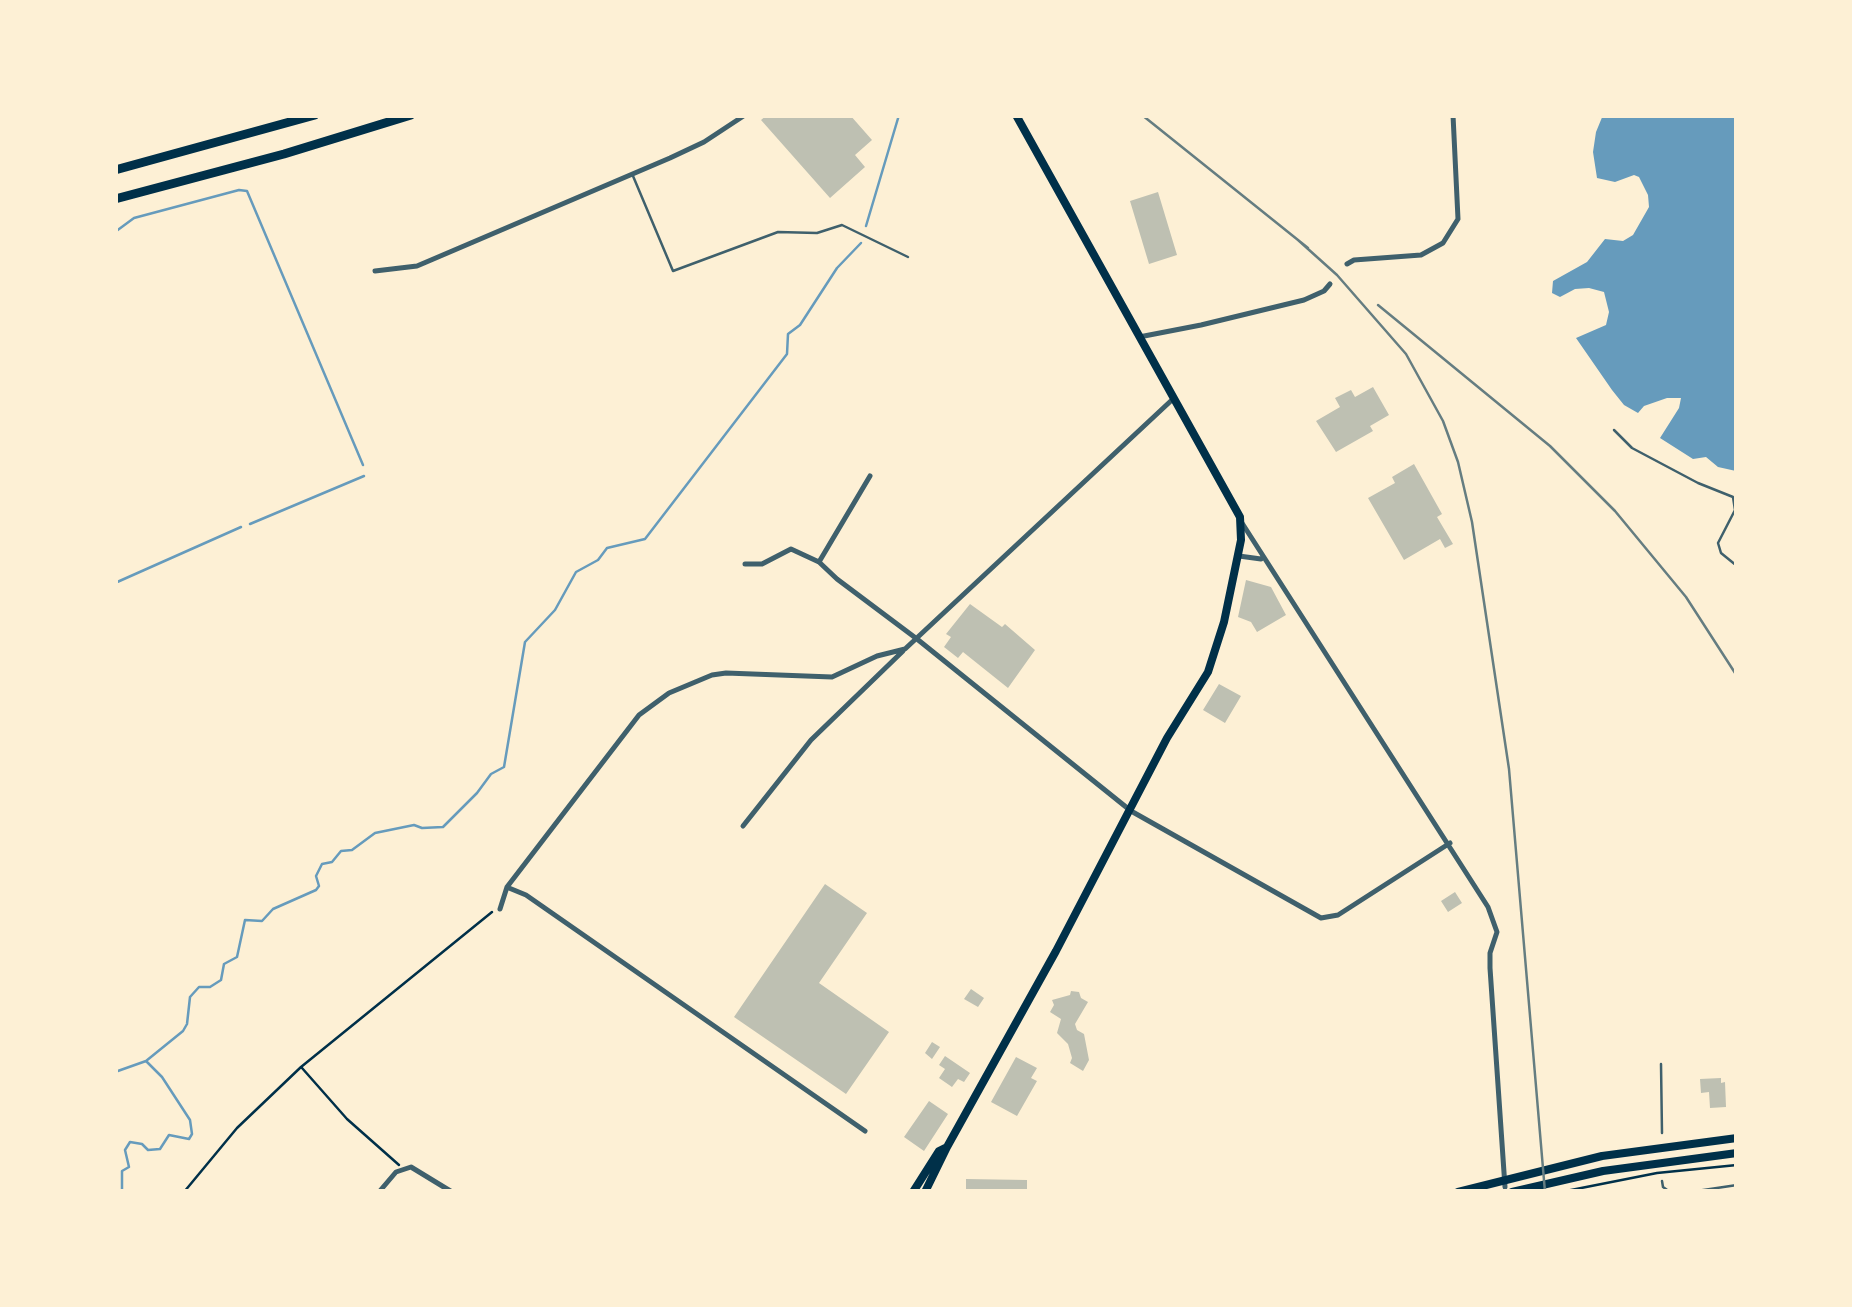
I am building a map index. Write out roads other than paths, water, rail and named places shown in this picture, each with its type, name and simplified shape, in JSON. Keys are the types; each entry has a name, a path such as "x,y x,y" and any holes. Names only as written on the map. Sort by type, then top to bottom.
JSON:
{"highway":[{"path":"115,170 315,115"},
{"path":"115,199 411,115"}],"main road":[{"path":"925,1192 964,1113 1131,811 1166,738 1208,672 1224,622 1242,523 1016,115"},
{"path":"1458,1192 1602,1156 1737,1138"},
{"path":"913,1192 939,1152 947,1148"},
{"path":"1508,1190 1603,1171 1737,1153"}],"street":[{"path":"375,271 417,266 704,142 745,115"},
{"path":"1347,264 1354,260 1421,254 1443,244 1458,220 1453,115"},
{"path":"1139,336 1304,300 1324,292 1330,284"},
{"path":"743,826 811,740 1174,398"},
{"path":"820,562 870,476"},
{"path":"1242,523 1483,895 1497,932 1490,968 1508,1190"},
{"path":"744,564 762,564 791,549 820,562 837,580 917,639 1131,811 1321,918 1338,915 1450,843"},
{"path":"1239,556 1264,560"},
{"path":"500,909 508,887 639,715 669,693 726,673 832,677 877,656 905,649"},
{"path":"508,887 526,895 865,1131"},
{"path":"379,1192 403,1168 415,1169 452,1192"}],"lane":[{"path":"632,174 674,271 778,232 817,234 842,225 908,257"},
{"path":"1614,430 1632,448 1733,497 1735,510 1718,542 1721,553 1737,566"},
{"path":"1661,1064 1662,1133"},
{"path":"1662,1181 1670,1192"},
{"path":"1690,1192 1737,1185"}],"water":[{"path":"1603,115 1737,115 1736,471 1718,467 1706,457 1693,459 1660,438 1681,398 1644,406 1638,413 1624,405 1612,390 1576,338 1606,325 1609,312 1604,292 1589,288 1575,289 1560,297 1552,293 1553,281 1587,262 1605,239 1623,241 1633,235 1649,207 1639,177 1615,182 1597,178 1593,152"}],"waterway":[{"path":"866,226 899,115"},
{"path":"115,232 134,218 247,191 363,465"},
{"path":"122,1192 122,1171 129,1167 125,1150 130,1142 142,1144 148,1150 160,1149 169,1135 189,1139 192,1134 190,1120 162,1077 146,1061 183,1031 190,997 199,987 210,987 221,980 224,964 237,957 245,920 262,921 273,909 316,890 316,876 322,864 332,862 341,851 352,850 375,833 414,825 443,827 491,774 504,767 525,642 555,610 576,572 598,560 607,548 645,539 787,354 788,334 800,325 837,268 861,243"},
{"path":"250,524 364,476"},
{"path":"115,583 241,527"},
{"path":"115,1072 146,1061"}],"railway":[{"path":"1142,115 1308,248"},
{"path":"1298,240 1337,275 1406,354 1443,421 1458,462 1472,522 1509,769 1545,1192"},
{"path":"1378,305 1550,446 1615,511 1686,597 1737,676"}]}
